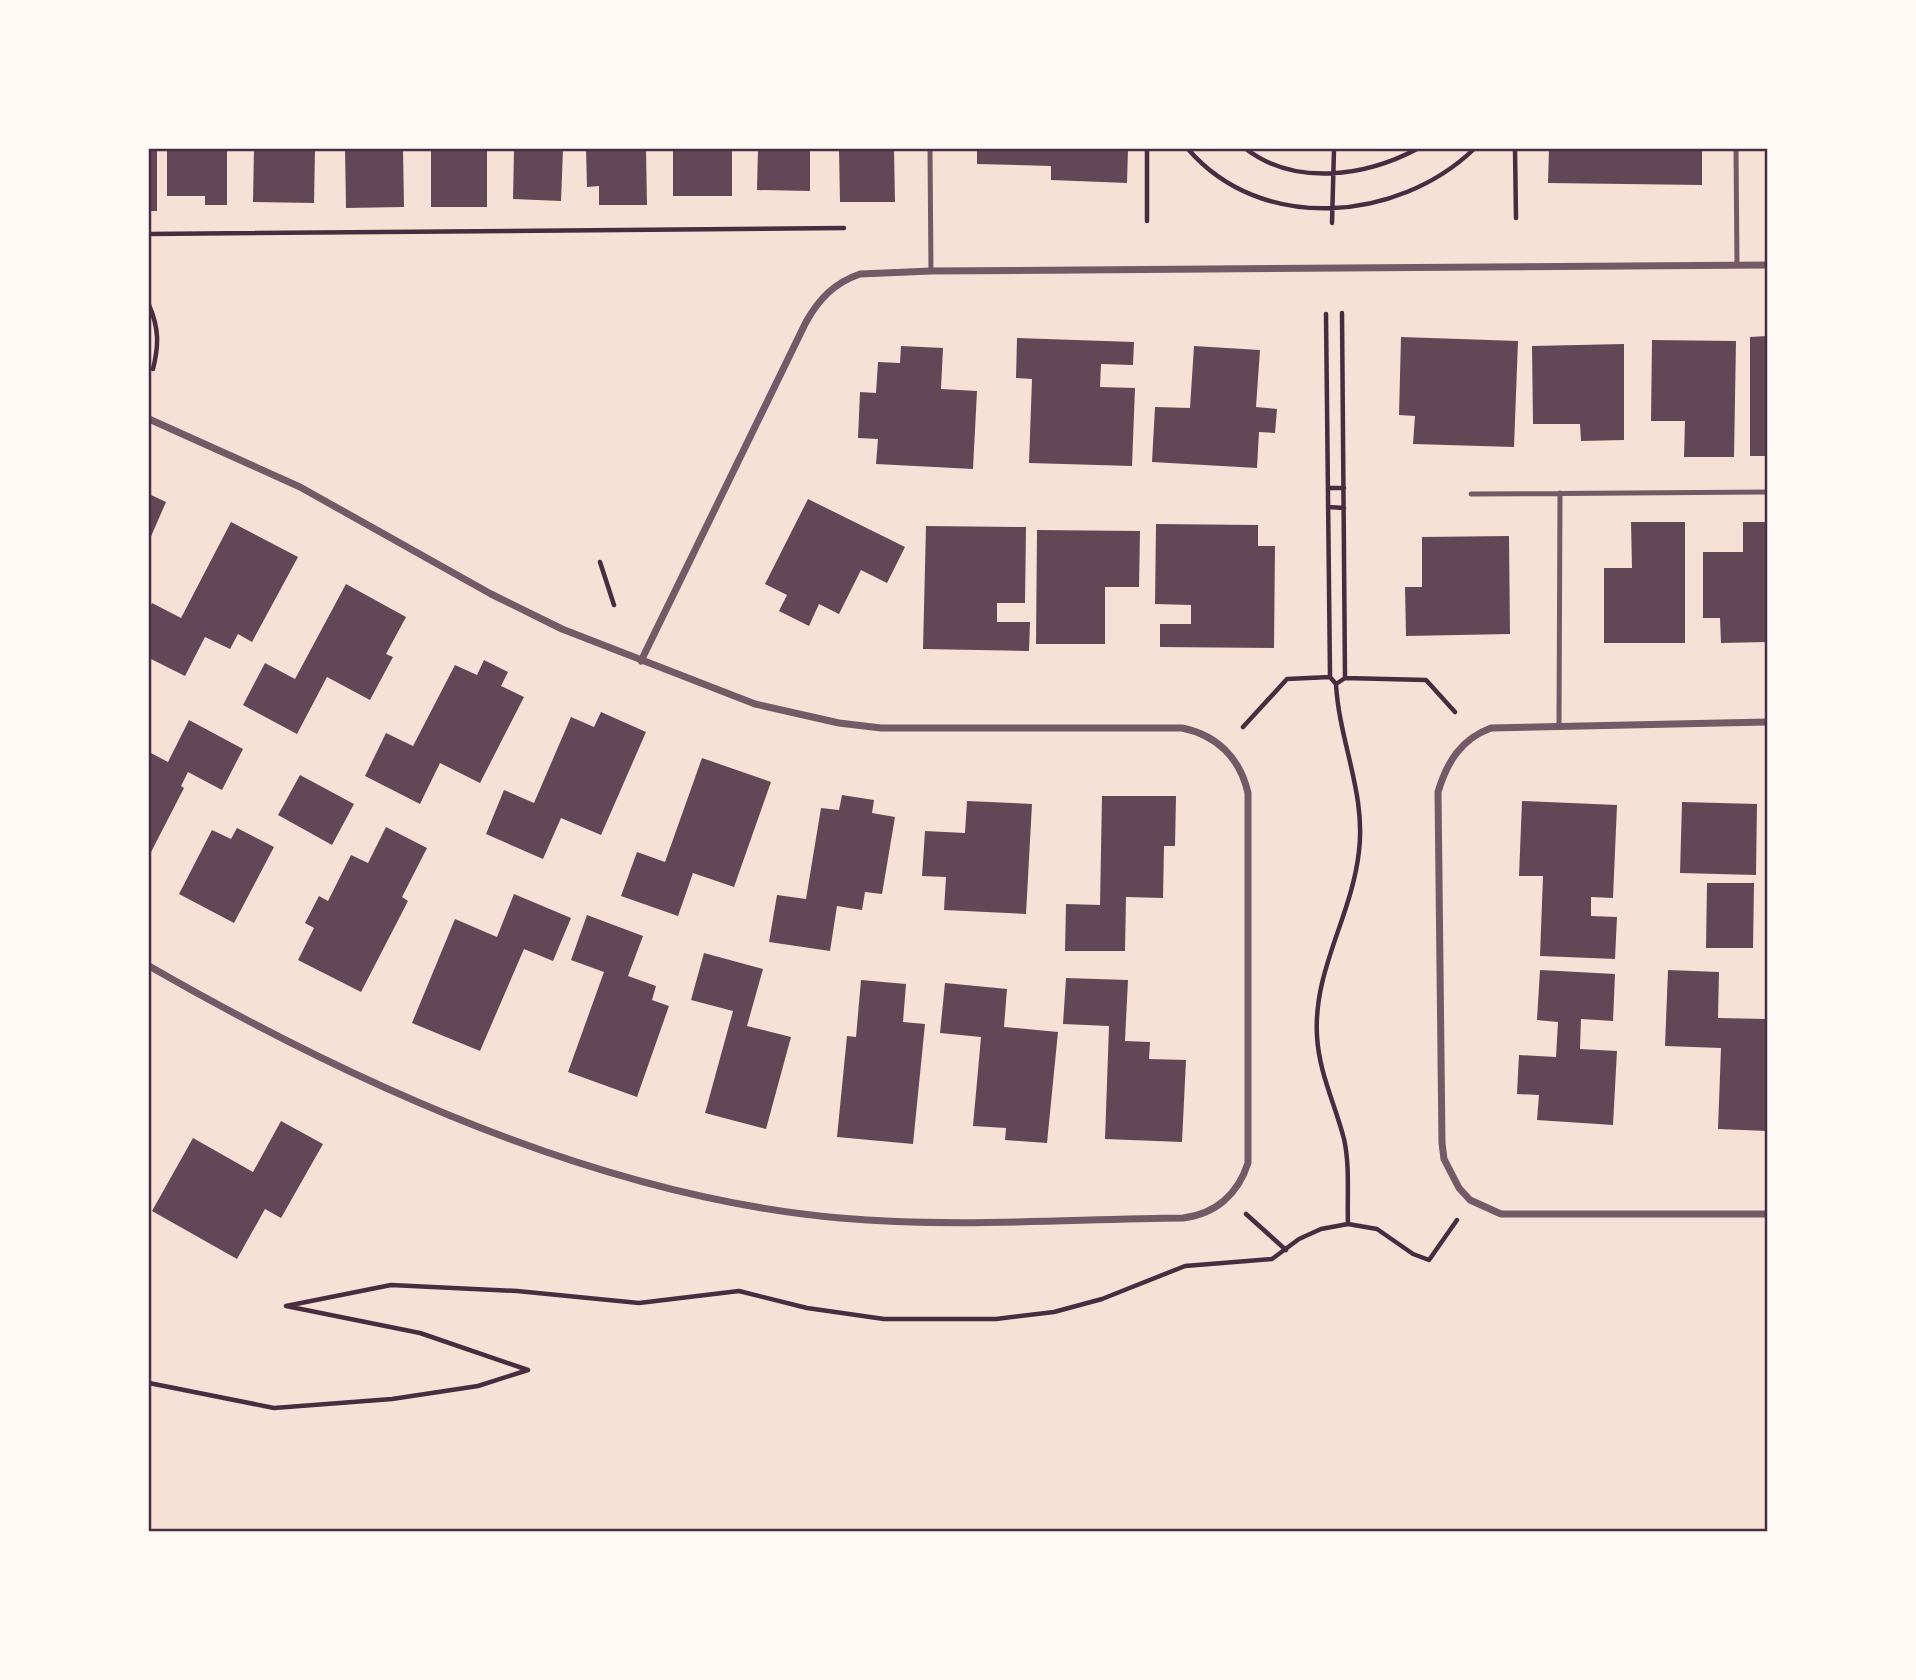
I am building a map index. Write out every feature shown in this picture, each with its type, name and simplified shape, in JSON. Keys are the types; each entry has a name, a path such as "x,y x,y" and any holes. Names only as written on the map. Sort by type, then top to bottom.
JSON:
{"street":[{"path":"641,661 813,310 832,289 860,274 931,271 1767,265"},
{"path":"149,419 300,487 502,600 562,629 755,704 839,723 924,729 1182,728 1205,734 1224,748 1245,781 1248,807 1250,1150 1244,1175 1229,1197 1209,1212 1183,1218 914,1221 840,1218 718,1198 561,1155 419,1103 283,1041 149,965"},
{"path":"1767,722 1502,726 1471,737 1450,761 1438,792 1442,1143 1451,1175 1471,1200 1512,1217 1767,1214"}],"lane":[{"path":"930,149 931,271"},
{"path":"1736,149 1737,265"},
{"path":"1471,494 1767,492"},
{"path":"1559,725 1560,493"}],"path":[{"path":"1147,149 1147,221"},
{"path":"1188,149 1211,172 1264,199 1332,209 1360,208 1394,198 1456,166 1474,149"},
{"path":"1246,149 1293,169 1334,174 1376,167 1417,149"},
{"path":"1332,223 1334,149"},
{"path":"1515,149 1516,218"},
{"path":"149,234 844,228"},
{"path":"149,305 158,325 158,350 153,369"},
{"path":"1342,313 1345,678"},
{"path":"1326,314 1330,677 1336,684 1338,716 1355,777 1360,850 1352,894 1326,962 1318,992 1317,1036 1323,1076 1344,1140 1348,1224"},
{"path":"1328,488 1344,488"},
{"path":"1328,507 1344,508"},
{"path":"600,562 614,605"},
{"path":"1244,727 1287,679 1330,677"},
{"path":"1336,684 1345,678 1426,680 1455,712"},
{"path":"1246,1214 1286,1250"},
{"path":"149,1383 274,1408 392,1399 478,1386 528,1370 420,1333 286,1306 391,1285 517,1291 639,1303 740,1291 807,1308 884,1319 996,1319 1066,1309 1102,1299 1158,1274 1185,1266 1272,1259 1299,1239 1321,1229 1348,1224 1377,1229 1413,1254 1429,1260 1457,1220"}],"building":[{"path":"149,149 157,149 157,211 149,211"},
{"path":"167,149 227,149 227,205 205,205 205,196 167,196"},
{"path":"254,149 315,149 314,203 253,202"},
{"path":"345,149 403,149 404,207 346,208"},
{"path":"431,149 487,149 487,207 431,207"},
{"path":"514,149 563,149 561,201 513,199"},
{"path":"586,149 646,149 647,205 599,205 599,186 587,187"},
{"path":"673,149 732,149 732,196 673,196"},
{"path":"758,149 810,149 810,191 757,190"},
{"path":"839,149 894,149 895,202 840,202"},
{"path":"977,149 1128,149 1127,183 1051,180 1051,166 977,164"},
{"path":"1549,149 1702,149 1702,185 1548,183"},
{"path":"1767,336 1767,456 1750,456 1750,337"},
{"path":"1401,337 1518,341 1514,447 1413,444 1415,416 1399,415"},
{"path":"1017,338 1134,342 1133,365 1101,364 1100,387 1135,388 1132,466 1029,463 1032,379 1016,378"},
{"path":"1652,340 1736,341 1734,457 1684,457 1685,421 1651,421"},
{"path":"1624,344 1624,440 1581,441 1580,424 1533,424 1532,346"},
{"path":"901,346 943,348 941,389 977,391 973,469 876,464 878,439 858,438 860,392 876,393 878,362 900,363"},
{"path":"1194,346 1260,350 1256,407 1277,409 1275,433 1259,432 1257,468 1152,462 1155,407 1190,408"},
{"path":"149,494 166,502 149,541"},
{"path":"808,499 905,547 887,583 861,570 839,614 819,604 809,626 779,611 787,595 765,584"},
{"path":"231,522 298,557 252,642 238,634 230,649 205,637 185,676 149,658 149,609 152,603 181,618"},
{"path":"1631,522 1685,522 1685,643 1604,643 1604,568 1632,568"},
{"path":"1743,522 1767,522 1767,642 1721,643 1720,618 1703,618 1703,552 1743,552"},
{"path":"1156,524 1258,525 1258,546 1275,546 1274,648 1160,647 1160,624 1191,624 1191,605 1155,604"},
{"path":"926,526 1026,527 1025,603 997,603 997,622 1030,622 1029,651 923,649"},
{"path":"1037,530 1140,531 1139,587 1105,587 1105,644 1036,644"},
{"path":"1509,536 1510,634 1406,636 1405,587 1422,587 1422,537"},
{"path":"346,584 406,617 386,654 393,657 370,700 327,677 297,734 243,705 265,663 295,679"},
{"path":"484,660 508,672 501,686 524,697 480,783 440,763 420,804 365,776 386,733 413,746 455,665 477,675"},
{"path":"601,712 646,732 601,835 561,818 543,859 486,834 504,790 534,803 571,717 594,727"},
{"path":"189,720 243,749 222,790 188,772 181,786 184,788 149,856 149,752 168,762"},
{"path":"702,758 771,782 734,887 693,873 678,916 621,896 637,852 665,862"},
{"path":"300,775 354,804 332,845 278,815"},
{"path":"842,795 874,800 872,813 895,817 882,894 865,892 862,910 837,906 830,951 769,942 777,895 806,899 821,808 839,810"},
{"path":"1102,796 1176,796 1175,846 1164,846 1163,898 1126,897 1125,951 1065,951 1066,904 1100,905"},
{"path":"967,801 1032,804 1026,914 944,910 946,877 922,876 925,831 965,833"},
{"path":"1522,801 1617,805 1613,898 1591,897 1591,916 1617,917 1615,959 1540,956 1543,876 1519,876"},
{"path":"1682,802 1757,804 1756,875 1680,873"},
{"path":"386,827 427,848 402,897 408,901 361,992 298,960 314,928 305,923 319,896 328,901 351,855 368,863"},
{"path":"237,828 274,847 234,923 179,894 212,830 231,839"},
{"path":"1707,883 1754,883 1753,948 1706,948"},
{"path":"514,894 571,918 553,961 524,949 480,1051 412,1023 455,919 497,937"},
{"path":"587,915 643,936 628,976 656,986 652,1000 669,1006 637,1097 568,1072 604,972 571,960"},
{"path":"704,953 763,969 747,1026 791,1037 766,1129 705,1113 733,1011 691,1000"},
{"path":"1540,970 1615,974 1613,1021 1581,1019 1580,1049 1617,1051 1613,1125 1537,1120 1539,1095 1517,1094 1519,1055 1556,1057 1558,1022 1537,1020"},
{"path":"1668,970 1719,972 1718,1018 1767,1019 1767,1131 1718,1129 1721,1048 1665,1046"},
{"path":"1066,978 1128,980 1125,1041 1150,1042 1149,1059 1186,1060 1182,1142 1105,1139 1109,1026 1063,1024"},
{"path":"861,980 906,984 903,1022 925,1024 913,1144 837,1137 847,1036 856,1037"},
{"path":"945,983 1007,989 1004,1027 1058,1032 1047,1143 1005,1140 1006,1128 973,1126 981,1037 940,1033"},
{"path":"281,1121 323,1144 281,1218 265,1209 237,1259 152,1211 193,1138 253,1172"}]}
